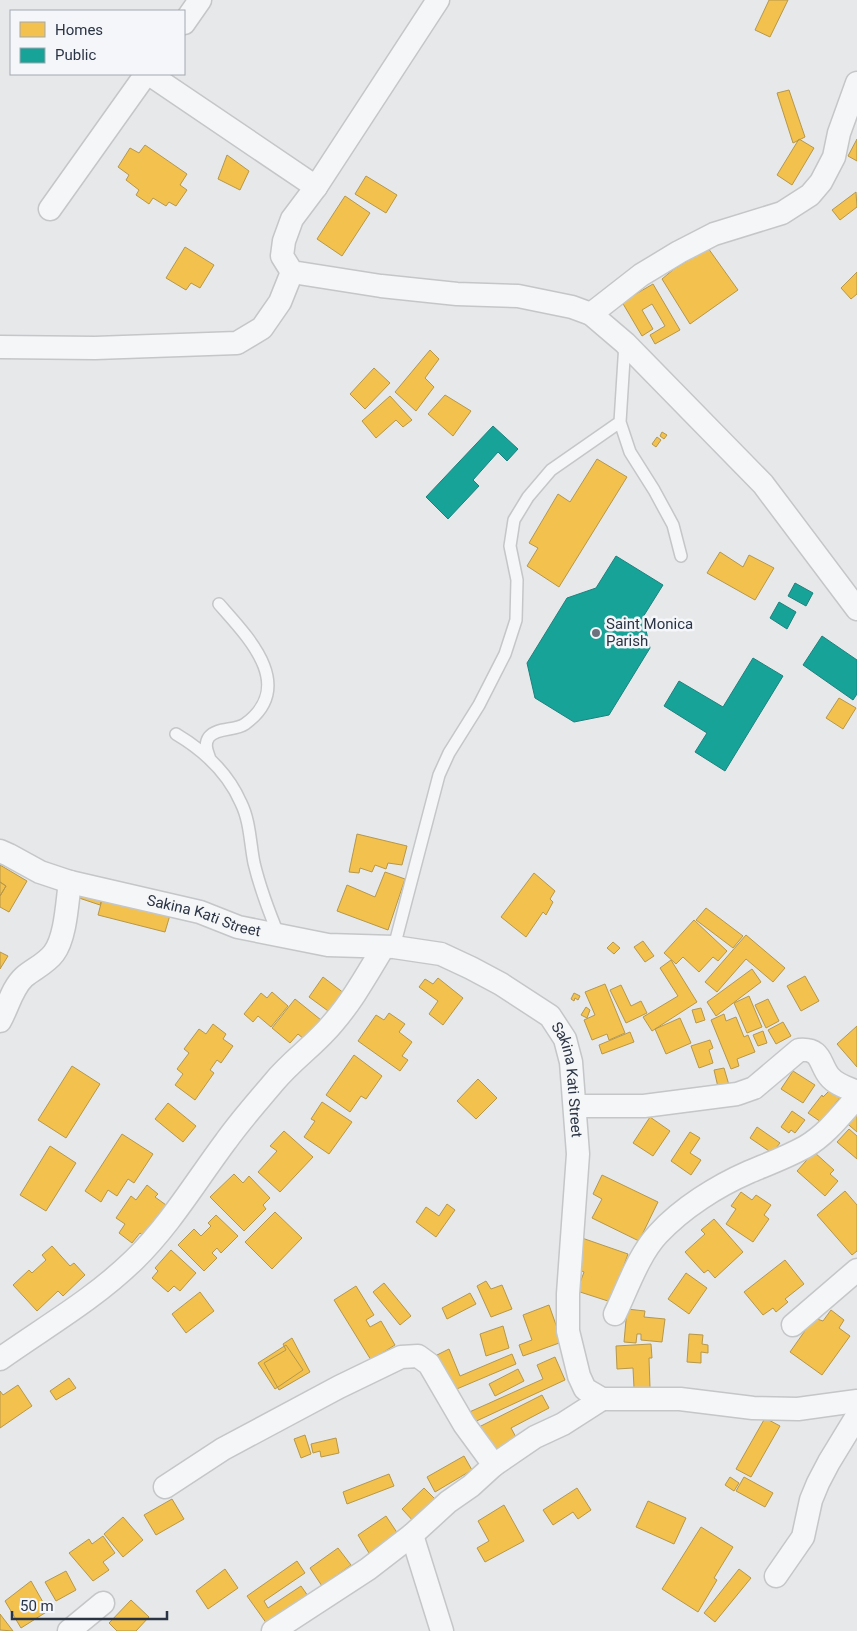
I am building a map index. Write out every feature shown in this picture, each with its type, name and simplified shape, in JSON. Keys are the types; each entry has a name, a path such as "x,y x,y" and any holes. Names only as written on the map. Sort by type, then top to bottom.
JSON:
{"street":[{"path":"185,22 200,0"},
{"path":"438,0 316,187 292,219 284,241 282,256 292,272 380,286 457,294 518,296 572,307 591,314 624,343 763,484 857,609"},
{"path":"50,209 147,75"},
{"path":"149,75 316,187"},
{"path":"591,314 641,275 679,252 714,234 782,213 810,195 821,182 834,158 839,133 857,83"},
{"path":"0,347 95,348 237,342 262,328 280,302 292,272"},
{"name":"Sakina Kati Street","path":"0,851 9,854 40,872 70,882 200,912 238,927 328,945 388,947 441,954 501,984 550,1016 565,1039 571,1062 578,1154 568,1286 568,1331 579,1376 585,1388 593,1395 602,1399"},
{"path":"0,1021 17,985 25,976 54,953 62,936 70,882"},
{"path":"0,1359 118,1275 136,1259 160,1232 227,1140 285,1069 312,1046 333,1024 388,947"},
{"path":"574,1106 644,1106 737,1094 754,1088 799,1050 806,1050 817,1054 829,1076 840,1085 857,1092"},
{"path":"615,1314 643,1253 658,1234 685,1210 705,1196 748,1172 776,1162 806,1147 824,1134 857,1097"},
{"path":"793,1325 857,1270"},
{"path":"165,1487 223,1449 340,1387 402,1357 418,1356 429,1364 464,1424 494,1465"},
{"path":"273,1631 368,1569 412,1535 448,1502 471,1486 494,1465 535,1437 563,1424 602,1399 680,1399 753,1408 798,1409 857,1401"},
{"path":"776,1576 802,1536 808,1519 811,1500 818,1483 857,1416"},
{"path":"412,1535 442,1631"},
{"path":"69,1631 103,1603"}],"lane":[{"path":"624,343 620,422 630,452 673,525 681,556"},
{"path":"388,947 439,775 449,753 479,705 505,654 516,620 517,580 510,546 514,520 528,496 551,470 620,422"},
{"path":"210,759 206,748 209,738 216,732 230,730 244,724 265,702 268,686 267,674 262,659 249,639 219,604"},
{"path":"176,734 210,759 226,777 241,801 265,904 279,936"}],"building: Homes":[{"path":"769,0 788,0 770,37 755,30"},
{"path":"789,90 805,137 793,143 777,93"},
{"path":"799,139 814,148 792,185 777,175"},
{"path":"857,139 857,161 848,156"},
{"path":"145,145 187,174 180,185 187,190 176,206 169,202 166,206 153,198 149,204 136,195 139,190 126,180 129,175 118,167 130,148 139,153"},
{"path":"227,155 249,171 240,190 218,179"},
{"path":"366,176 397,195 386,213 355,194"},
{"path":"856,192 857,207 840,220 832,210"},
{"path":"345,196 370,213 342,256 317,239"},
{"path":"185,247 214,265 200,288 191,283 186,290 166,278"},
{"path":"708,248 738,290 690,324 662,279 674,269"},
{"path":"857,272 857,294 851,299 841,288"},
{"path":"653,284 680,330 655,344 650,335 665,326 652,304 642,310 653,329 642,336 622,302"},
{"path":"430,350 439,359 425,378 434,387 416,411 395,392"},
{"path":"374,368 390,383 365,409 350,394"},
{"path":"445,395 471,411 453,436 428,414"},
{"path":"390,396 412,420 403,427 396,420 376,438 362,421"},
{"path":"662,432 667,435 664,439 660,436"},
{"path":"657,437 661,440 656,447 652,444"},
{"path":"597,459 627,477 559,587 527,566 538,548 529,543 558,494 570,502"},
{"path":"720,552 743,567 749,555 774,568 755,600 707,573"},
{"path":"839,698 856,708 843,729 826,718"},
{"path":"357,834 407,846 402,865 388,863 386,869 375,865 372,872 360,868 359,873 349,872"},
{"path":"0,865 27,881 9,912 0,907 0,896 6,886 0,882"},
{"path":"385,872 405,879 388,930 337,911 347,885 375,897"},
{"path":"534,873 555,891 550,899 553,902 546,915 543,912 526,937 501,917"},
{"path":"0,882 6,886 0,896"},
{"path":"79,888 103,896 100,905 76,897"},
{"path":"103,896 170,915 165,932 98,915"},
{"path":"706,908 743,936 733,948 696,920"},
{"path":"694,920 727,951 718,961 713,957 699,972 683,957 676,964 664,953"},
{"path":"746,935 785,968 773,982 746,959 717,992 705,982"},
{"path":"643,941 654,956 645,962 634,947"},
{"path":"613,942 620,948 614,954 607,948"},
{"path":"0,952 8,956 0,969"},
{"path":"671,960 697,1002 652,1031 643,1017 678,996 660,968"},
{"path":"752,969 761,982 716,1016 707,1002"},
{"path":"805,976 819,1001 801,1011 787,986"},
{"path":"323,977 349,997 335,1016 309,997"},
{"path":"438,978 463,998 443,1025 429,1014 438,1001 419,987 425,979 433,984"},
{"path":"605,984 625,1033 609,1040 607,1034 592,1040 584,1020 595,1015 585,992"},
{"path":"621,985 631,1006 641,1001 647,1013 626,1023 610,990"},
{"path":"272,992 288,1006 271,1027 258,1016 253,1022 244,1014 261,993 267,998"},
{"path":"574,993 580,996 578,1000 575,998 574,1001 571,999"},
{"path":"749,996 762,1027 747,1033 734,1003"},
{"path":"295,999 321,1020 305,1040 298,1034 290,1043 272,1028"},
{"path":"768,999 779,1021 766,1028 755,1005"},
{"path":"586,1007 590,1010 587,1018 581,1015"},
{"path":"701,1008 705,1020 696,1023 692,1010"},
{"path":"389,1013 405,1024 399,1032 412,1042 402,1056 408,1060 400,1071 358,1041 376,1015 384,1020"},
{"path":"724,1014 726,1021 736,1017 744,1037 748,1035 755,1052 737,1059 739,1066 731,1069 711,1020"},
{"path":"680,1018 691,1043 666,1054 655,1029"},
{"path":"783,1022 791,1036 776,1044 768,1030"},
{"path":"213,1024 226,1034 223,1039 233,1046 221,1063 217,1060 210,1070 214,1073 195,1100 175,1085 183,1074 177,1069 189,1053 184,1049 199,1029 206,1034"},
{"path":"857,1026 857,1067 837,1044"},
{"path":"763,1031 767,1043 758,1046 753,1035"},
{"path":"630,1032 634,1042 602,1054 599,1045"},
{"path":"710,1040 713,1048 709,1050 713,1063 699,1068 691,1046"},
{"path":"354,1055 382,1076 366,1099 361,1096 350,1112 326,1095"},
{"path":"72,1066 100,1084 66,1138 38,1120"},
{"path":"724,1068 729,1085 718,1087 714,1070"},
{"path":"793,1071 815,1085 803,1103 781,1089"},
{"path":"478,1079 497,1098 476,1119 457,1101"},
{"path":"829,1091 834,1095 838,1091 842,1095 821,1122 808,1113 822,1095 823,1097"},
{"path":"322,1102 352,1122 329,1154 304,1137 315,1121 311,1119"},
{"path":"168,1103 196,1126 183,1142 155,1119"},
{"path":"792,1111 805,1120 795,1133 791,1130 789,1133 781,1127"},
{"path":"857,1111 857,1132 843,1120"},
{"path":"650,1117 670,1131 653,1156 633,1143"},
{"path":"757,1127 780,1143 772,1153 750,1138"},
{"path":"849,1129 857,1136 857,1159 837,1142"},
{"path":"284,1131 313,1157 280,1192 258,1172 277,1151 270,1146"},
{"path":"690,1132 700,1138 690,1153 701,1160 691,1175 671,1161"},
{"path":"122,1134 153,1154 134,1183 128,1179 117,1196 108,1190 101,1202 85,1191"},
{"path":"50,1146 76,1163 46,1211 20,1195"},
{"path":"814,1152 834,1170 830,1174 838,1181 825,1196 797,1171"},
{"path":"234,1174 243,1183 249,1176 270,1198 263,1205 266,1209 244,1231 210,1197"},
{"path":"602,1175 658,1202 639,1241 592,1218 602,1199 593,1194"},
{"path":"147,1185 158,1194 155,1197 166,1205 143,1236 140,1233 132,1243 119,1233 125,1224 116,1218 131,1196 136,1200"},
{"path":"845,1191 857,1205 857,1251 852,1255 817,1215"},
{"path":"741,1192 752,1200 756,1195 771,1205 764,1215 769,1219 753,1242 726,1224 736,1209 731,1206"},
{"path":"447,1204 455,1210 436,1237 416,1222 426,1207 439,1216"},
{"path":"275,1212 302,1238 272,1269 245,1242"},
{"path":"216,1215 238,1236 221,1253 217,1248 212,1253 217,1258 204,1271 178,1245 194,1229 201,1236 211,1226 208,1223"},
{"path":"714,1219 743,1252 715,1278 708,1270 704,1273 685,1252 705,1234 701,1230"},
{"path":"582,1238 628,1254 611,1302 577,1291 584,1272 572,1267"},
{"path":"52,1246 70,1266 74,1263 85,1275 63,1296 58,1291 37,1311 13,1285 29,1270 32,1273 46,1260 42,1255"},
{"path":"171,1250 196,1273 180,1291 174,1286 168,1292 152,1278 158,1271 155,1268"},
{"path":"785,1260 804,1284 785,1299 788,1302 776,1312 773,1308 763,1315 744,1292"},
{"path":"686,1273 707,1288 689,1314 668,1299"},
{"path":"486,1281 491,1289 502,1285 512,1309 491,1317 477,1286"},
{"path":"384,1283 411,1316 400,1325 373,1292"},
{"path":"356,1286 374,1315 366,1320 370,1327 381,1321 395,1345 371,1360 334,1300"},
{"path":"200,1292 214,1311 186,1333 172,1314"},
{"path":"470,1293 476,1304 447,1319 442,1308"},
{"path":"549,1305 562,1342 523,1356 519,1345 532,1340 523,1315"},
{"path":"627,1309 645,1311 644,1317 665,1319 662,1342 641,1340 641,1334 637,1334 636,1343 624,1342"},
{"path":"831,1310 844,1320 839,1328 850,1336 822,1375 790,1352 814,1318 823,1321"},
{"path":"503,1326 509,1348 486,1356 480,1334"},
{"path":"689,1334 703,1335 702,1344 708,1345 708,1353 701,1352 701,1363 687,1362"},
{"path":"292,1338 310,1372 279,1390 264,1363 286,1350 283,1344"},
{"path":"651,1344 652,1358 649,1358 650,1388 634,1388 633,1368 617,1369 616,1346"},
{"path":"286,1345 303,1370 275,1389 258,1363"},
{"path":"449,1349 460,1376 512,1354 516,1364 452,1391 437,1355"},
{"path":"555,1357 565,1380 470,1424 465,1414 543,1379 537,1365"},
{"path":"518,1369 524,1381 495,1396 489,1384"},
{"path":"69,1378 76,1388 56,1400 50,1391"},
{"path":"18,1385 32,1406 0,1428 0,1391 3,1395"},
{"path":"542,1395 549,1408 511,1428 517,1439 492,1452 479,1427"},
{"path":"765,1418 780,1426 751,1477 736,1469"},
{"path":"305,1435 311,1454 301,1458 294,1439"},
{"path":"336,1438 339,1453 321,1457 320,1451 313,1453 311,1444"},
{"path":"464,1456 472,1470 435,1492 427,1477"},
{"path":"389,1474 394,1486 347,1504 343,1492"},
{"path":"730,1477 739,1483 734,1491 725,1485"},
{"path":"744,1477 773,1493 765,1507 736,1491"},
{"path":"424,1488 438,1502 416,1524 402,1509"},
{"path":"577,1488 591,1510 578,1519 573,1512 553,1525 543,1510"},
{"path":"172,1499 184,1519 156,1535 144,1515"},
{"path":"648,1501 686,1518 674,1544 636,1527"},
{"path":"504,1505 524,1541 485,1562 477,1548 489,1541 478,1521"},
{"path":"386,1516 398,1534 369,1553 358,1535"},
{"path":"123,1517 143,1540 123,1557 104,1534"},
{"path":"701,1527 733,1547 714,1578 717,1580 698,1612 662,1589"},
{"path":"103,1536 115,1553 103,1562 109,1570 93,1581 69,1553 89,1539 92,1544"},
{"path":"338,1548 351,1565 322,1586 310,1568"},
{"path":"297,1561 305,1573 264,1601 268,1608 301,1586 308,1596 267,1624 247,1596"},
{"path":"225,1569 238,1588 208,1609 196,1591"},
{"path":"739,1569 751,1578 715,1622 704,1613"},
{"path":"66,1571 76,1590 56,1601 45,1582"},
{"path":"31,1581 48,1611 21,1628 5,1601"},
{"path":"131,1600 149,1617 136,1631 117,1631 109,1623"},
{"path":"0,1614 13,1631 0,1630"}],"building: Public":[{"path":"493,426 518,449 507,461 498,452 473,480 479,486 448,519 426,497"},
{"name":"Saint Monica Parish","path":"616,556 663,585 643,617 650,648 609,715 574,722 535,698 527,663 567,598 596,588"},
{"path":"795,583 813,593 806,606 788,596"},
{"path":"779,602 796,612 787,629 770,618"},
{"path":"822,636 857,660 857,694 853,700 803,665"},
{"path":"753,658 783,676 725,771 695,752 707,733 664,706 679,681 723,707"}],"place":[{"name":"Saint Monica Parish","path":"596,633"}]}
